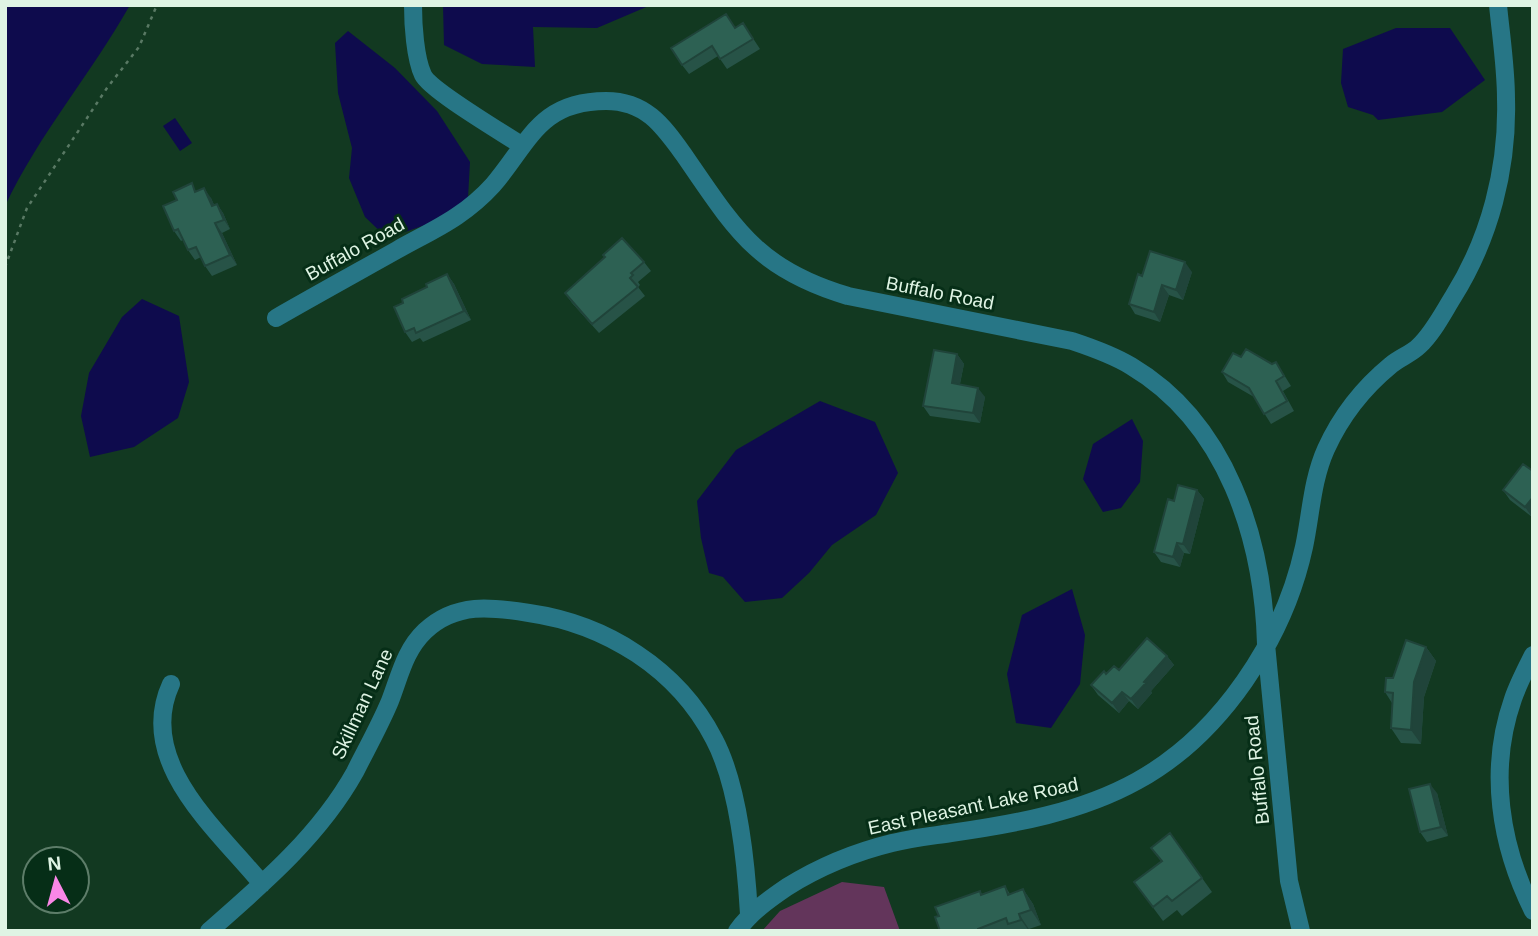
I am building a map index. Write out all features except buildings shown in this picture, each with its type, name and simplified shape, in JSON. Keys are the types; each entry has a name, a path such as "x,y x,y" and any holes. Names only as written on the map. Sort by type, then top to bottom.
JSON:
{"street":[{"path":"413,5 413,29 424,77 460,106 521,145"},
{"name":"East Pleasant Lake Road","path":"737,931 749,914 800,879 863,851 923,836 962,831 1073,808 1104,797 1139,780 1186,746 1223,710 1246,679 1266,644 1295,581 1304,547 1315,481 1338,426 1354,401 1377,376 1418,347 1462,284 1478,249 1500,176 1505,138 1506,100 1498,5"},
{"name":"Buffalo Road","path":"276,318 458,216 492,186 521,145 540,124 575,104 593,101 626,104 643,110 658,121 671,135 733,226 752,246 796,277 848,296 1072,341 1104,352 1131,366 1158,385 1198,426 1226,472 1241,505 1260,571 1289,881 1301,931"},
{"name":"Skillman Lane","path":"209,931 302,844 352,776 373,739 404,660 426,629 460,610 496,607 552,616 609,636 659,670 697,711 715,741 727,776 746,866 749,914"},
{"path":"1533,655 1513,698 1504,730 1499,766 1499,798 1511,860 1533,911"},
{"path":"171,684 167,693 162,734 168,756 205,822 230,844 262,884"}],"path":[{"path":"5,267 27,208 107,88 139,47 157,5"}],"shaded area":[{"path":"5,5 130,5 33,154 5,206"},
{"path":"443,5 651,5 597,28 533,27 535,67 482,64 444,45"},
{"path":"1396,28 1450,28 1485,80 1442,112 1378,120 1373,115 1348,107 1341,83 1343,49"},
{"path":"348,31 395,68 437,111 470,162 468,198 448,217 385,236 365,217 349,178 352,148 338,93 335,43"},
{"path":"175,118 192,143 180,151 163,126"},
{"path":"142,299 179,316 189,382 178,418 134,447 90,457 81,416 89,373 122,317"},
{"path":"820,401 875,422 898,473 876,515 832,545 809,573 782,598 745,602 723,577 709,573 701,538 697,501 736,450"},
{"path":"1132,419 1143,441 1140,482 1121,508 1103,512 1083,479 1093,444"},
{"path":"1072,589 1085,635 1080,684 1051,728 1016,723 1007,674 1022,615"},
{"path":"842,882 884,887 900,931 762,931 780,911"}]}
